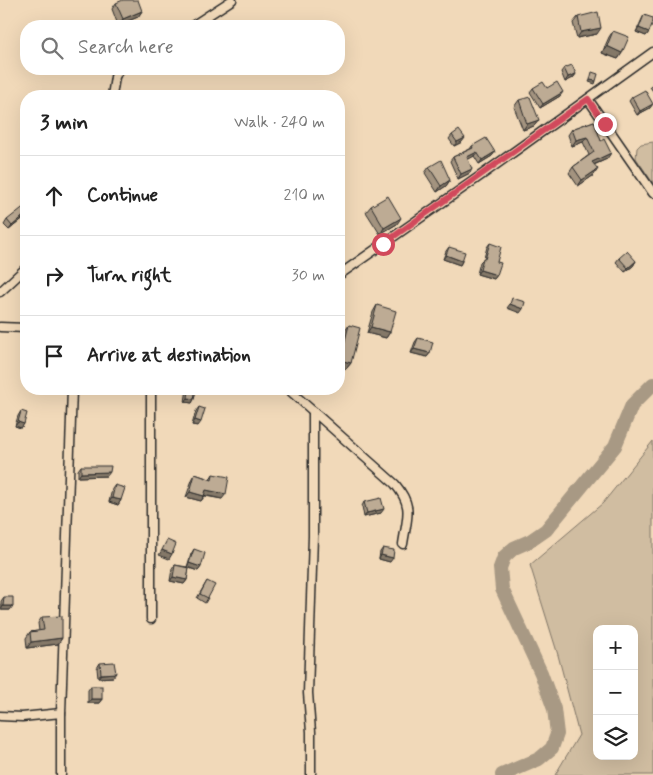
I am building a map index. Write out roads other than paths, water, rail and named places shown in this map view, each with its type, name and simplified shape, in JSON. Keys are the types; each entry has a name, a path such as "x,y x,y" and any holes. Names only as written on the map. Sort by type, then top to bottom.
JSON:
{"street":[{"path":"201,20 232,0"},
{"path":"345,271 653,52"},
{"path":"113,90 116,75"},
{"path":"588,99 653,193"},
{"path":"0,292 20,274"},
{"path":"0,327 20,328"},
{"path":"62,775 61,713 72,395"},
{"path":"151,395 151,619"},
{"path":"295,395 395,484 404,495 408,503 408,510 403,544"},
{"path":"311,775 311,732 308,693 313,536 313,411"},
{"path":"0,716 61,713"}],"waterway":[{"path":"502,775 539,759 552,748 557,734 554,709 541,673 502,589 500,568 504,557 514,548 530,541 546,530 615,446 632,405 653,384"}]}
